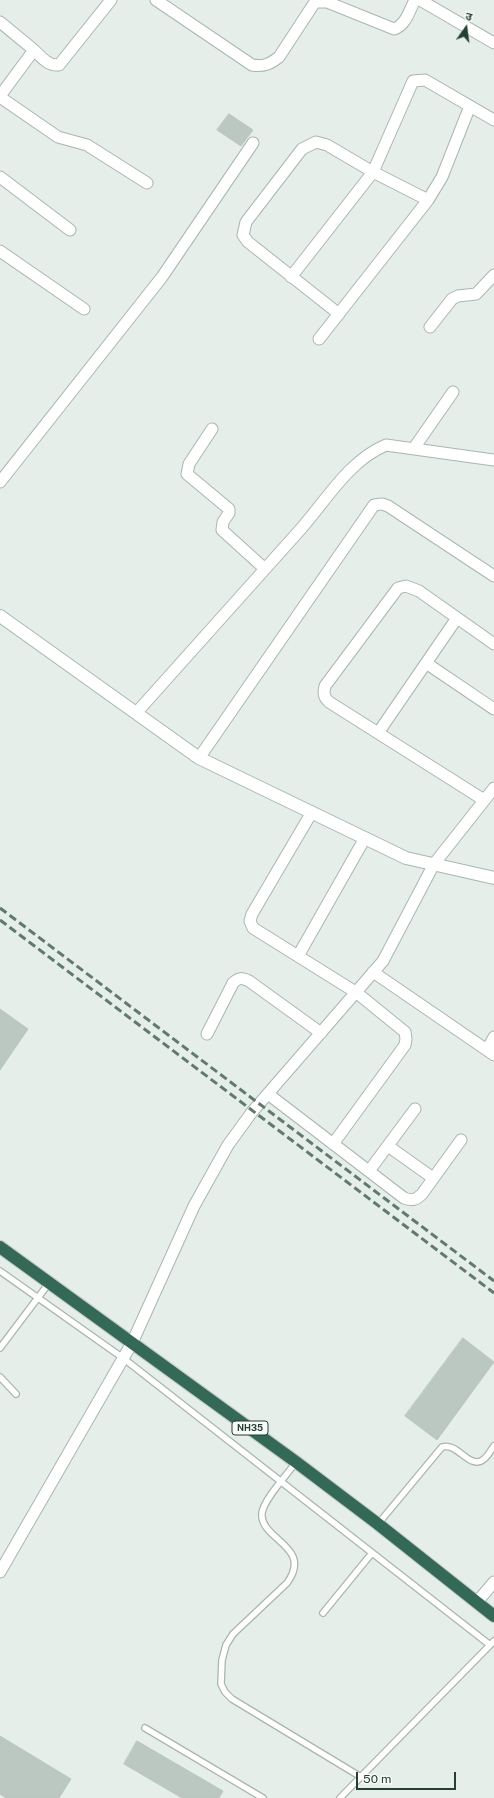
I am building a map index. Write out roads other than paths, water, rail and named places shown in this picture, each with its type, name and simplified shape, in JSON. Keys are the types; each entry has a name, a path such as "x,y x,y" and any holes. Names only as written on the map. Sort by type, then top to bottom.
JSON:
{"highway":[{"name":"NH35","path":"0,1247 296,1462 378,1524 494,1616"}],"street":[{"path":"0,22 48,63 54,66 59,65 111,0"},
{"path":"156,0 252,65 261,66 271,63 279,57 315,2 327,2 394,29 400,27 415,0"},
{"path":"420,0 494,43"},
{"path":"34,50 0,96 58,137 87,145 147,183"},
{"path":"291,277 372,172 413,81 424,80 494,120"},
{"path":"319,339 428,200 442,177 470,106"},
{"path":"338,314 248,242 243,236 243,229 246,222 302,148 316,142 327,145 372,172 428,200"},
{"path":"0,482 162,277 254,143"},
{"path":"0,177 70,230"},
{"path":"0,251 84,309"},
{"path":"430,327 452,299 458,296 476,294 494,275"},
{"path":"414,448 453,392"},
{"path":"212,429 189,464 187,474 229,509 229,513 223,522 222,530 265,569"},
{"path":"137,712 265,569 358,461 373,451 386,445 494,460"},
{"path":"199,758 374,505 382,504 388,506 494,576"},
{"path":"484,800 324,697 325,686 398,588 406,586 419,591 494,644"},
{"path":"0,616 137,712 199,758 406,858 494,878"},
{"path":"378,733 456,618"},
{"path":"426,663 494,709"},
{"path":"0,1572 132,1343 198,1199 228,1145 268,1094 357,993 383,961 434,864 494,788"},
{"path":"312,812 252,914 250,921 253,928 357,993 405,1032 406,1039 405,1045 333,1144"},
{"path":"298,956 365,838"},
{"path":"374,972 490,1052 494,1037"},
{"path":"207,1034 233,983 237,978 242,978 249,981 321,1034"},
{"path":"268,1094 404,1198 410,1200 417,1199 461,1140"},
{"path":"369,1171 415,1109"},
{"path":"388,1146 433,1178"},
{"path":"477,1602 494,1582"}],"lane":[{"path":"0,1270 123,1358 372,1553 492,1643 340,1798"},
{"path":"0,1348 49,1283"},
{"path":"0,1377 16,1394"},
{"path":"378,1524 442,1447 447,1446 453,1448 473,1462 478,1462 484,1459 494,1446"},
{"path":"296,1462 263,1507 262,1515 263,1524 290,1551 294,1559 293,1574 287,1583 233,1634 226,1645 222,1660 221,1684 225,1692 232,1699 361,1777"},
{"path":"323,1613 372,1553"},
{"path":"145,1728 263,1798"}],"railway":[{"path":"0,908 494,1281"},
{"path":"0,920 494,1293"}]}
